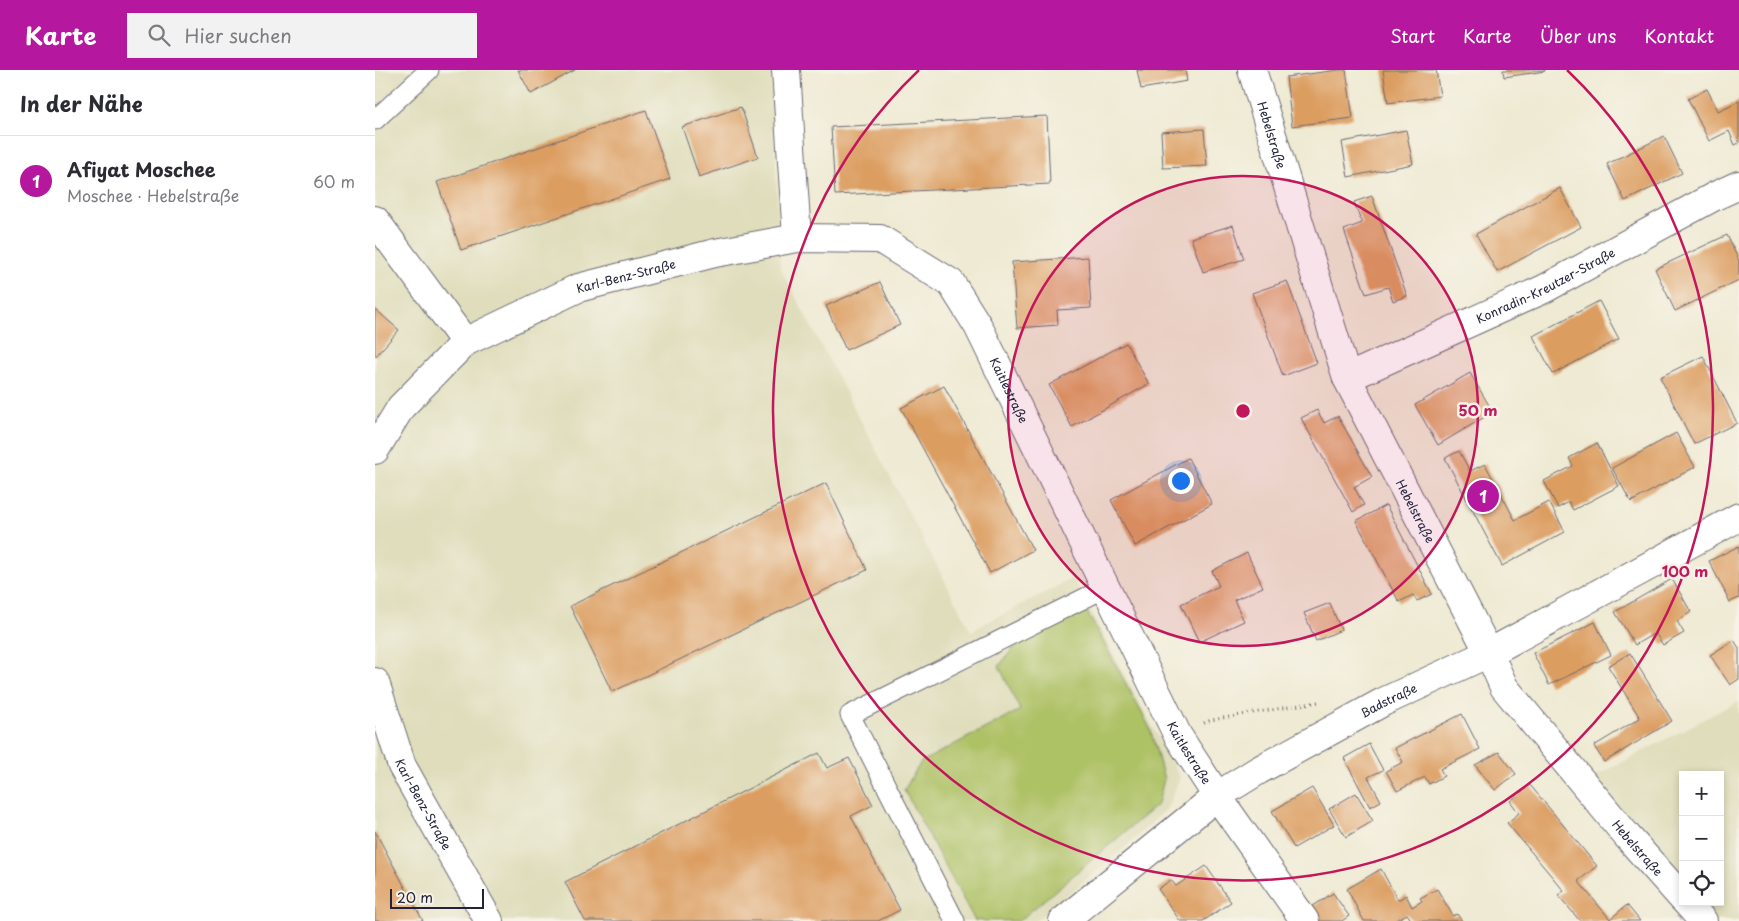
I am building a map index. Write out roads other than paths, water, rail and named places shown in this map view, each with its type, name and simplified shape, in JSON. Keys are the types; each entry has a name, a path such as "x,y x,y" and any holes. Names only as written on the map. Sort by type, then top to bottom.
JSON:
{"street":[{"path":"786,70 797,238"},
{"name":"Hebelstraße","path":"1252,70 1347,378 1489,653 1504,687 1627,836 1679,894"},
{"name":"Konradin-Kreutzer-Straße","path":"1347,378 1544,289 1715,196 1739,186"},
{"path":"375,220 465,342"},
{"name":"Karl-Benz-Straße","path":"375,450 401,407 465,342 578,288 715,253 797,238"},
{"name":"Kaitlestraße","path":"797,238 880,239 951,284 977,326 1178,736 1217,796 1305,921"},
{"name":"Badstraße","path":"1063,921 1217,796 1259,770 1383,702 1489,653 1739,517"},
{"name":"Karl-Benz-Straße","path":"375,682 402,766 489,921"},
{"path":"1690,906 1703,921"}],"lane":[{"path":"375,120 429,70"},
{"path":"955,921 851,715 1105,588"}],"place":[{"name":"Afiyat Moschee","path":"1483,496"}]}
